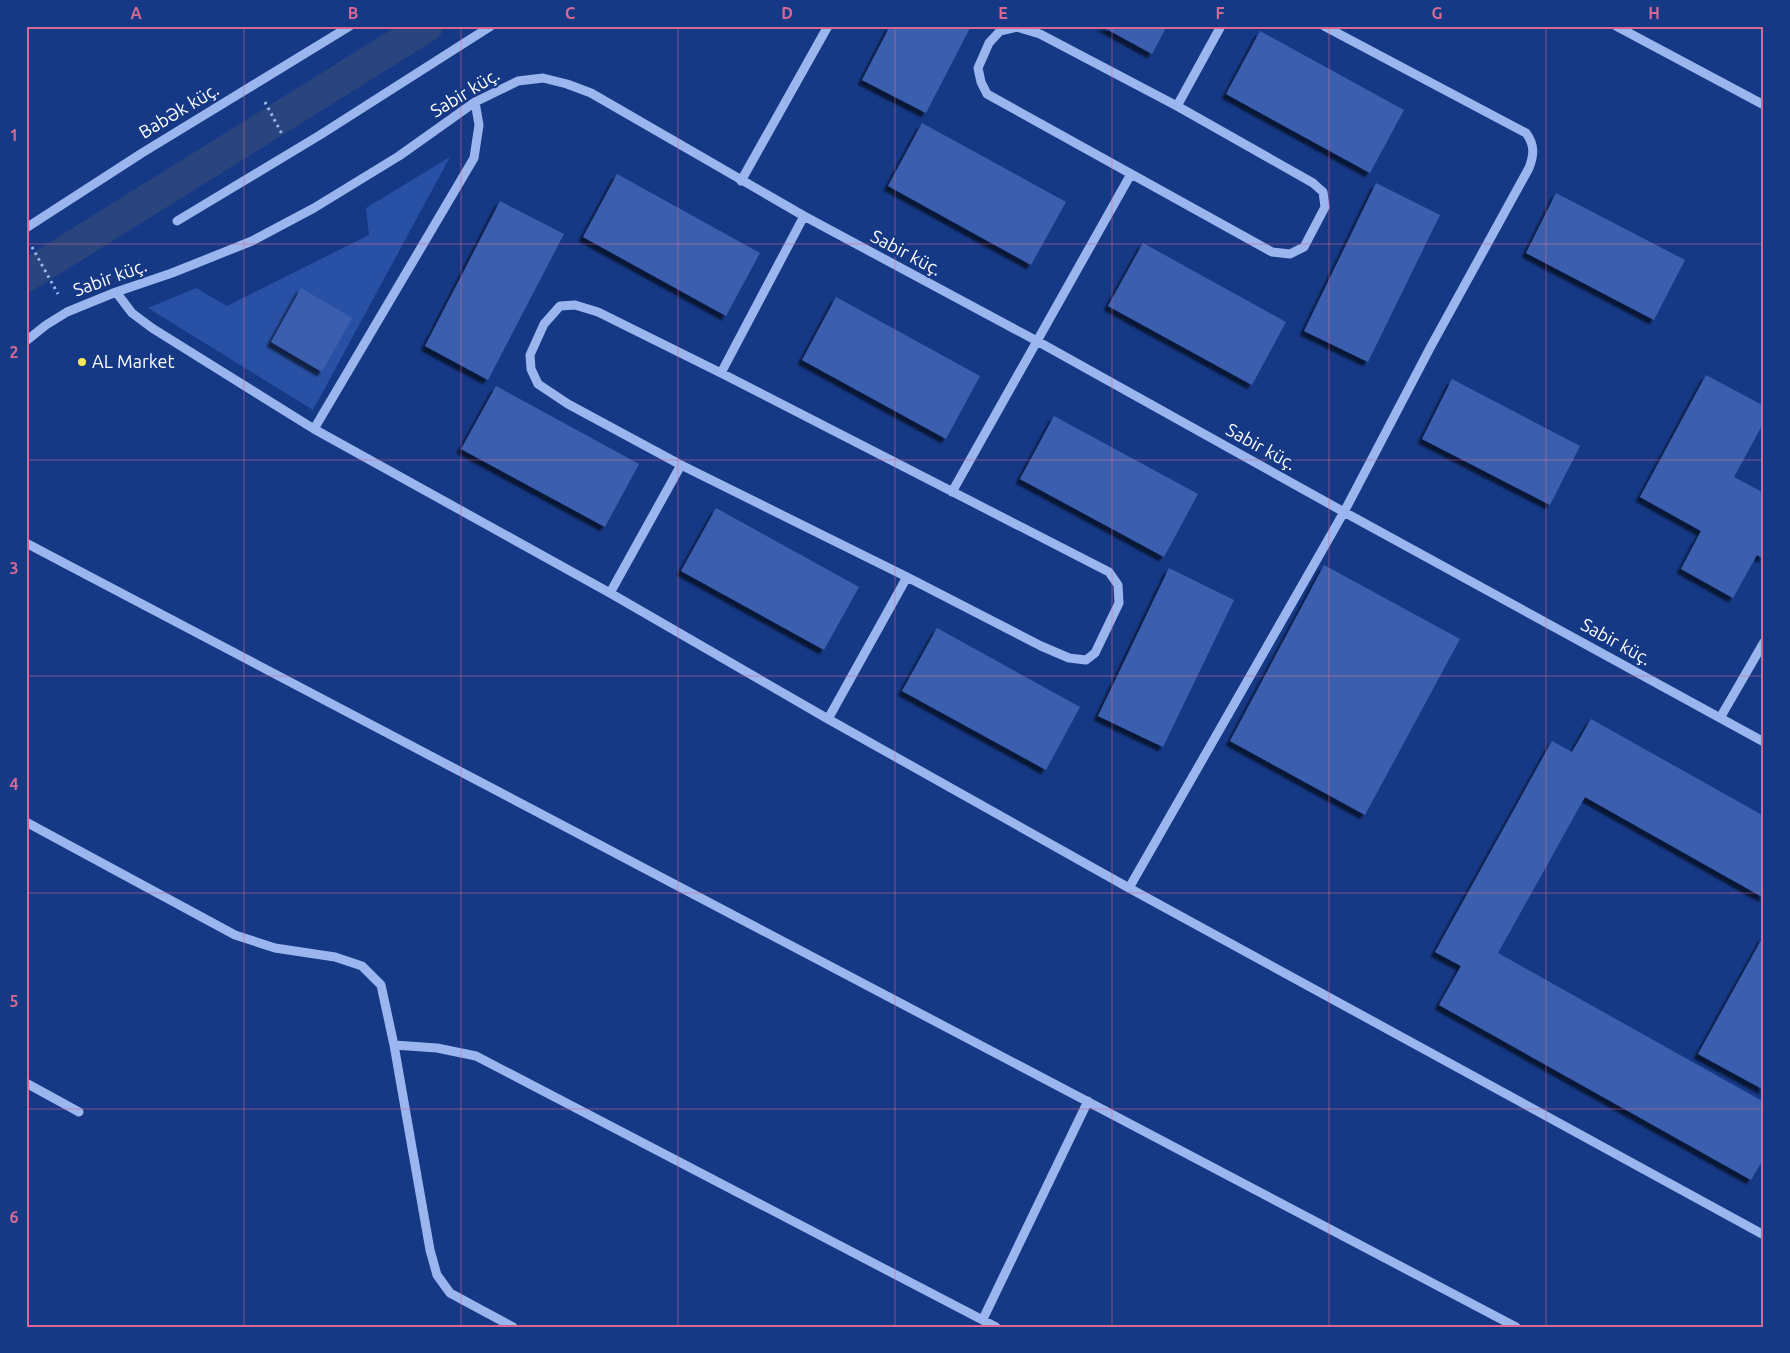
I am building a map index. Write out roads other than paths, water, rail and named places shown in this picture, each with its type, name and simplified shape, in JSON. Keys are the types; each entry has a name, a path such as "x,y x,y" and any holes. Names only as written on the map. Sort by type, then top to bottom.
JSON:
{"street":[{"name":"Babək küç.","path":"26,228 142,153 350,26"},
{"path":"177,221 292,152 491,26"},
{"path":"741,181 828,26"},
{"path":"1177,106 1221,26"},
{"path":"1129,888 1344,512 1533,158 1531,139 1526,132 1324,26"},
{"path":"1017,27 1040,34 1177,106 1313,183 1323,192 1325,207 1304,247 1290,254 1272,252 1131,174 987,94 980,82 978,68 989,43 1000,31 1017,27"},
{"path":"1619,27 1764,105"},
{"name":"Sabir küç.","path":"26,341 46,325 67,312 252,241 314,208 400,156 475,102 518,81 543,78 568,84 591,94 804,216 1037,341 1764,742"},
{"path":"314,429 474,158 479,126 475,102"},
{"path":"952,492 1131,174"},
{"path":"721,373 804,216"},
{"path":"116,292 132,313 152,328 314,429 610,593 828,719 1129,888 1764,1235"},
{"path":"575,305 598,312 721,373 1109,572 1118,585 1119,603 1095,653 1086,660 1069,658 1041,646 681,465 568,404 538,384 530,369 530,355 544,324 560,306 575,305"},
{"path":"610,593 681,465"},
{"path":"26,543 1516,1327"},
{"path":"828,719 907,577"},
{"path":"1720,718 1764,642"},
{"path":"26,822 235,935 275,948 335,957 362,966 381,985 394,1045 430,1250 438,1275 450,1293 513,1327"},
{"path":"394,1045 437,1048 476,1056 996,1327"},
{"path":"26,1083 79,1112"},
{"path":"983,1320 1088,1101"}],"waterway":[{"path":"26,276 427,26"}],"place":[{"name":"AL Market","path":"82,362"}]}
